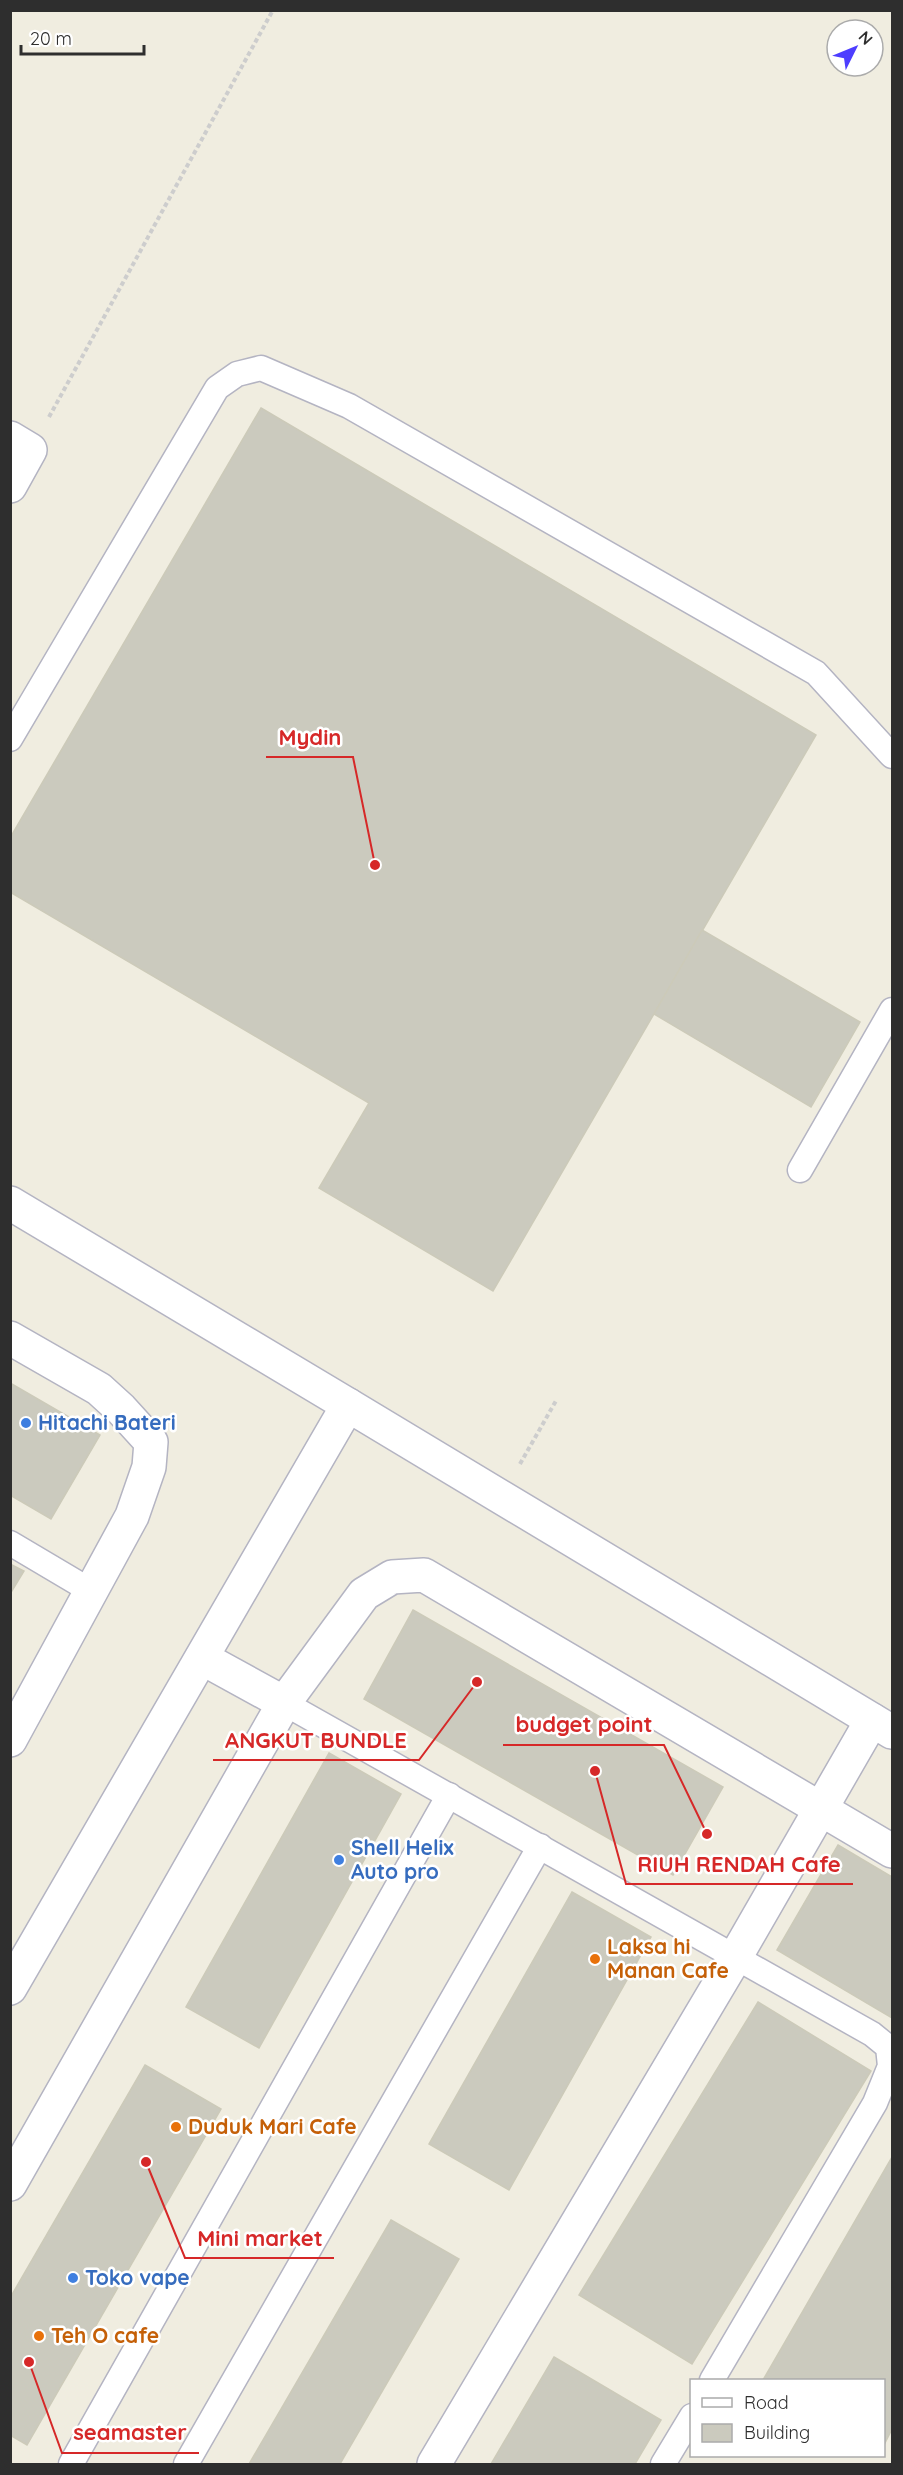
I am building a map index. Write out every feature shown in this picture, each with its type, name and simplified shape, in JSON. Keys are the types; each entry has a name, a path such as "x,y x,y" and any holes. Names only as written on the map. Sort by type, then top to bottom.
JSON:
{"street":[{"path":"10,486 20,444"},
{"path":"10,1203 882,1726 820,1809 736,1956 434,2464"},
{"path":"10,1338 99,1389 151,1442 149,1467 132,1516 10,1740"},
{"path":"10,1988 348,1405"},
{"path":"10,2184 284,1703 364,1594 393,1577 424,1575 892,1851"},
{"path":"202,1658 284,1703"}],"lane":[{"path":"10,739 217,388 237,374 261,368 349,406 816,673 892,756"},
{"path":"800,1170 892,1010"},
{"path":"10,1543 91,1591"},
{"path":"284,1703 736,1956 872,2034 888,2047 890,2066 875,2103 713,2379"},
{"path":"71,2464 449,1795"},
{"path":"186,2464 540,1846"},
{"path":"663,2464 690,2419"}],"path":[{"path":"20,444 273,10"},
{"path":"501,1498 557,1399"}],"building":[{"path":"261,408 816,735 493,1291 319,1188 369,1103 10,892 10,838"},
{"path":"702,930 860,1022 811,1107 654,1014"},
{"path":"10,1383 100,1435 51,1519 10,1495"},
{"path":"10,1564 24,1571 10,1594"},
{"path":"413,1610 723,1787 673,1875 364,1699"},
{"path":"329,1753 401,1794 259,2048 186,2007"},
{"path":"838,1845 892,1877 892,2018 777,1950"},
{"path":"572,1892 651,1937 509,2190 429,2144"},
{"path":"758,2002 871,2071 692,2364 579,2295"},
{"path":"145,2065 221,2109 27,2445 10,2435 10,2298"},
{"path":"892,2157 892,2429 885,2443 885,2379 764,2379"},
{"path":"391,2220 459,2259 340,2464 249,2464"},
{"path":"554,2357 661,2420 635,2464 491,2464"}],"place":[{"name":"Mydin","path":"375,865"},
{"name":"Hitachi Bateri","path":"26,1423"},
{"name":"ANGKUT BUNDLE","path":"477,1682"},
{"name":"RIUH RENDAH Cafe","path":"595,1771"},
{"name":"budget point","path":"707,1834"},
{"name":"Shell Helix Auto pro","path":"339,1860"},
{"name":"Laksa hi Manan Cafe","path":"595,1959"},
{"name":"Duduk Mari Cafe","path":"176,2127"},
{"name":"Mini market","path":"146,2162"},
{"name":"Toko vape","path":"73,2278"},
{"name":"Teh O cafe","path":"39,2336"},
{"name":"seamaster","path":"29,2362"}]}
